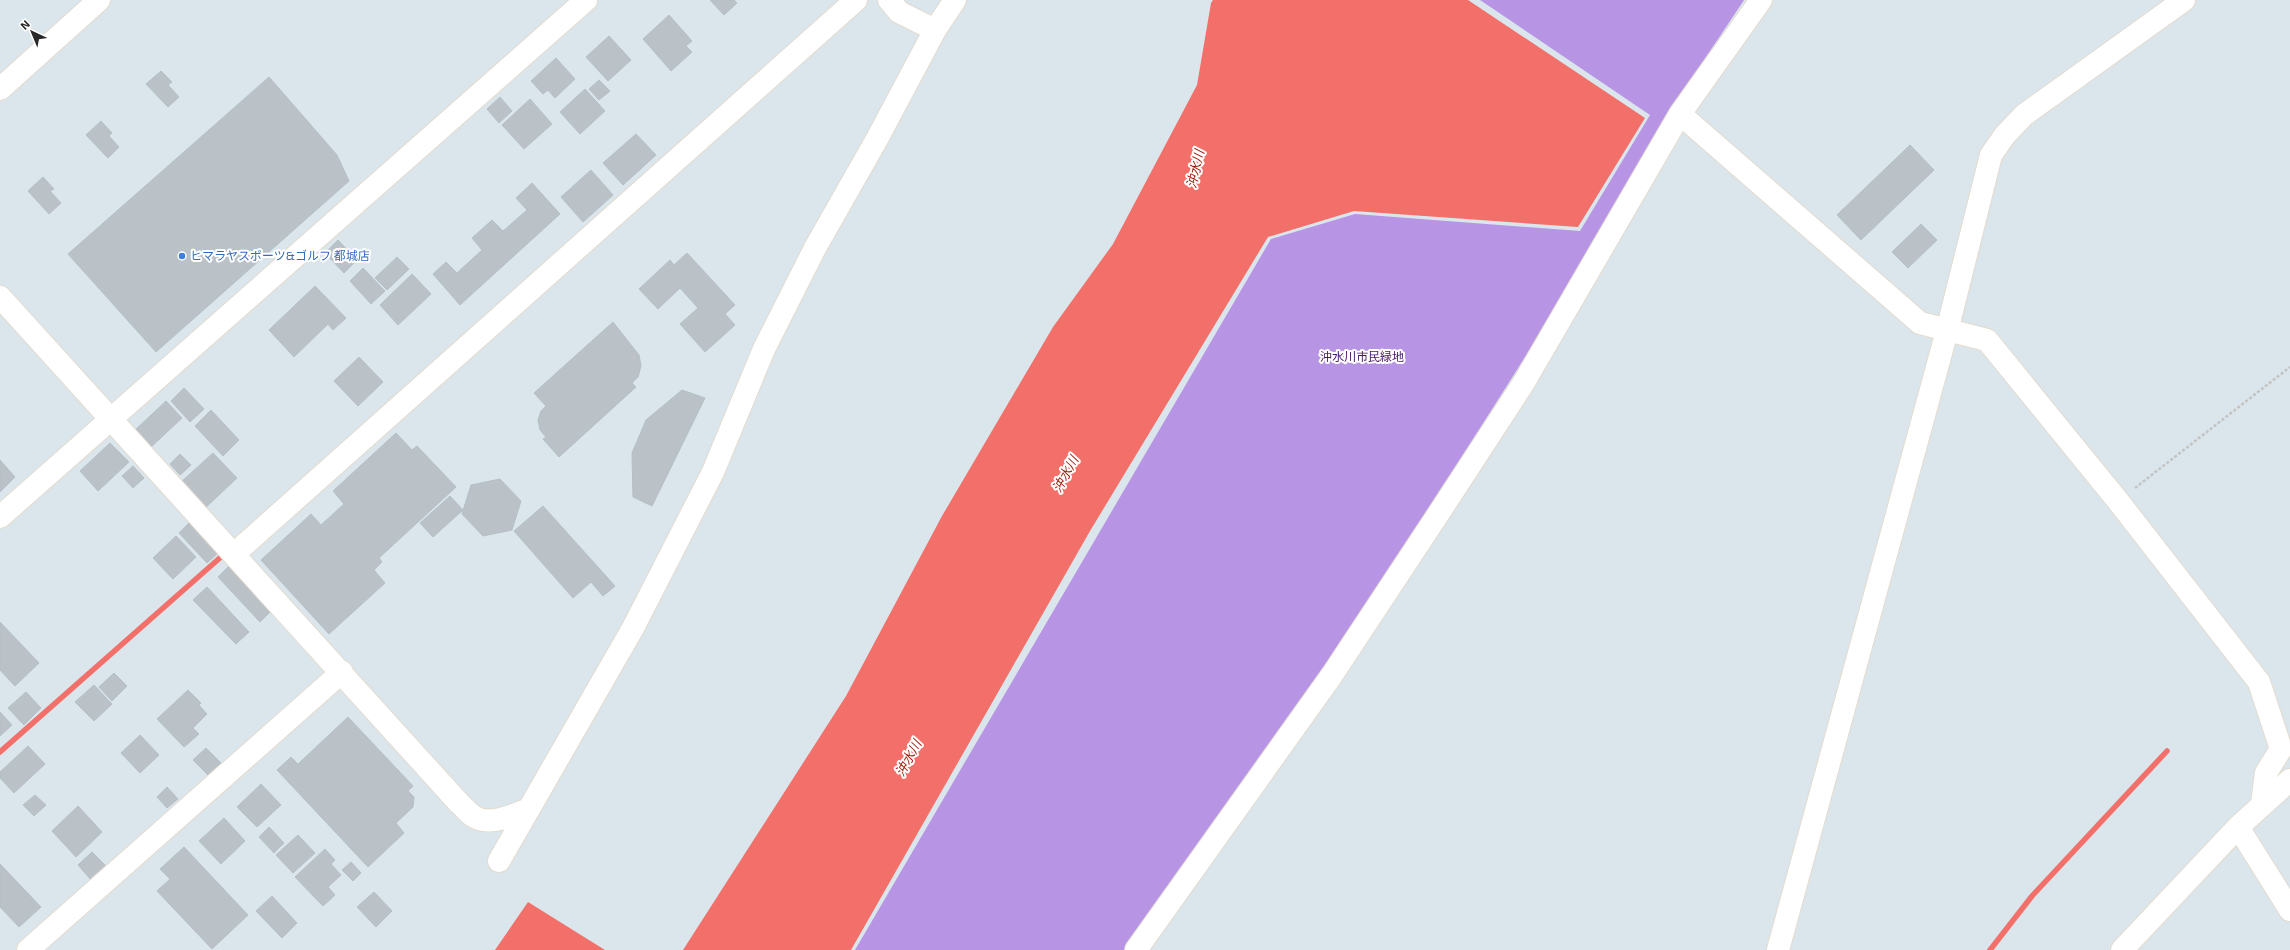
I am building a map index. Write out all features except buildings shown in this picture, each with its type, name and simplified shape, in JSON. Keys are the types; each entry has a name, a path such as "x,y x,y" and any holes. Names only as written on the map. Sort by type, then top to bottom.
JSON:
{"street":[{"path":"0,88 99,0"},
{"path":"0,517 586,0"},
{"path":"234,554 856,0"},
{"path":"889,0 899,12 935,30"},
{"path":"499,861 632,628 712,472 764,349 815,248 877,139 935,30 955,0"},
{"path":"1136,950 1332,675 1446,503 1523,384 1680,114 1761,0"},
{"path":"1778,950 1947,331 1983,182 1991,155 2005,135 2024,115 2184,0"},
{"path":"1680,114 1920,323 1987,340 2118,501 2259,682 2281,749 2266,773 2262,804"},
{"path":"0,296 110,421 234,554 474,817 500,820 527,810"},
{"path":"28,950 342,672"},
{"path":"2122,950 2238,827 2290,780"},
{"path":"2238,827 2290,910"}],"path":[{"path":"2118,501 2290,367"}],"green space":[{"name":"沖水川市民緑地","path":"1480,0 1744,0 1698,69 1596,245 1344,643 1126,950 855,950 1271,239 1355,214 1580,231 1650,115"}],"water":[{"name":"沖水川","path":"1213,0 1468,0 1645,118 1578,227 1354,211 1268,237 1090,531 851,950 683,950 846,696 942,516 1053,327 1113,244 1197,85 1211,3"},
{"path":"528,902 605,950 495,950"}],"waterway":[{"path":"0,752 222,556"},
{"path":"1990,950 2032,896 2167,751"}],"place":[{"name":"ヒマラヤスポーツ&ゴルフ 都城店","path":"182,256"}]}
